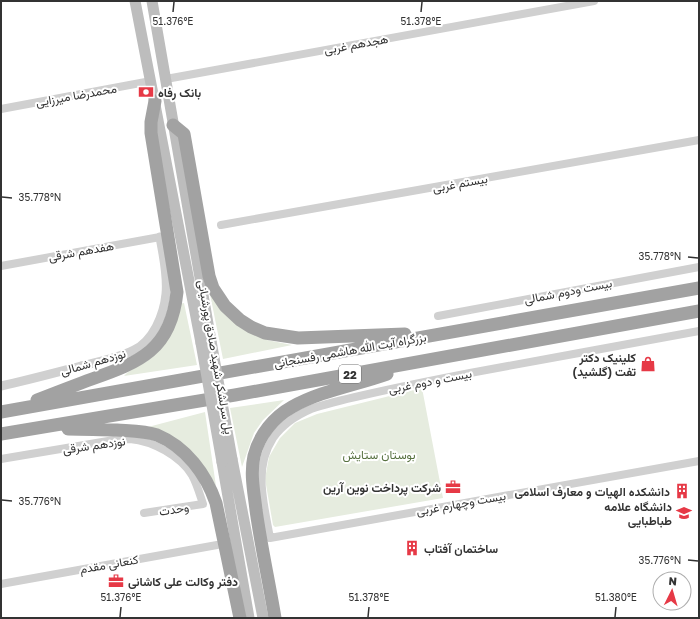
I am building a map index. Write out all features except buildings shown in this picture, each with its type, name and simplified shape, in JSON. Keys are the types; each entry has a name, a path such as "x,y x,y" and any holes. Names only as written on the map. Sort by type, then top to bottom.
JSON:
{"highway":[{"path":"3,412 140,360 152,350 164,335 169,325 173,314 176,292 151,133 151,122 155,101"},
{"path":"173,125 184,134 207,266 213,288 225,306 240,320 265,333 298,338 451,332"},
{"name":"بزرگراه آیت الله هاشمی رفسنجانی","path":"3,412 699,288"},
{"name":"بزرگراه آیت الله هاشمی رفسنجانی","path":"1,434 242,394 699,311"},
{"path":"275,618 258,527 252,482 254,456 264,433 273,421 283,412 311,398 368,381 428,360"},
{"path":"32,429 80,429 141,432 156,435 170,442 182,451 195,464 212,491 216,503 240,618"}],"main road":[{"name":"پل سرلشکر شهید صادق پورشیانی","path":"135,1 206,342"},
{"name":"پل سرلشکر شهید صادق پورشیانی","path":"152,1 166,79 206,342 227,460 249,618"},
{"name":"پل سرلشکر شهید صادق پورشیانی","path":"227,460 262,618"}],"street":[{"name":"هجدهم غربی","path":"166,79 594,1"},
{"name":"محمدرضا میرزایی","path":"1,109 151,81"},
{"name":"بیستم غربی","path":"221,225 699,140"},
{"name":"هفدهم شرقی","path":"1,266 160,236"},
{"name":"نوزدهم شمالی","path":"1,386 106,360 134,350 142,345 159,322 166,296 166,277 160,236"},
{"name":"بیست ودوم شمالی","path":"438,316 699,267"},
{"name":"بیست و دوم غربی","path":"270,538 261,484 261,471 266,453 273,438 294,417 330,403 407,385 699,331"},
{"name":"نوزدهم شرقی","path":"1,459 114,440 130,439 144,442 172,454 184,464 192,476 203,504"},
{"name":"بیست وچهارم غربی","path":"270,538 699,461"},
{"name":"وحدت","path":"144,514 203,504"},
{"name":"کنعانی مقدم","path":"1,584 217,545"}],"green space":[{"path":"210,294 267,340 292,345 223,359"},
{"path":"184,303 197,365 124,376 129,371 150,359 166,341 179,304"},
{"name":"بوستان ستایش","path":"422,388 443,498 275,527 273,525 265,479 269,457 280,438 295,423 317,414"},
{"path":"284,400 263,420 254,433 242,467 230,408"},
{"path":"205,412 216,486 209,474 148,427"}],"place":[{"name":"بانک رفاه","path":"146,92"},
{"name":"کلینیک دکتر تفت (گلشید)","path":"648,364"},
{"name":"شرکت پرداخت نوین آرین","path":"453,487"},
{"name":"دانشکده الهیات و معارف اسلامی","path":"682,491"},
{"name":"دانشگاه علامه طباطبایی","path":"684,513"},
{"name":"ساختمان آفتاب","path":"412,548"},
{"name":"دفتر وکالت علی کاشانی","path":"116,581"}]}
